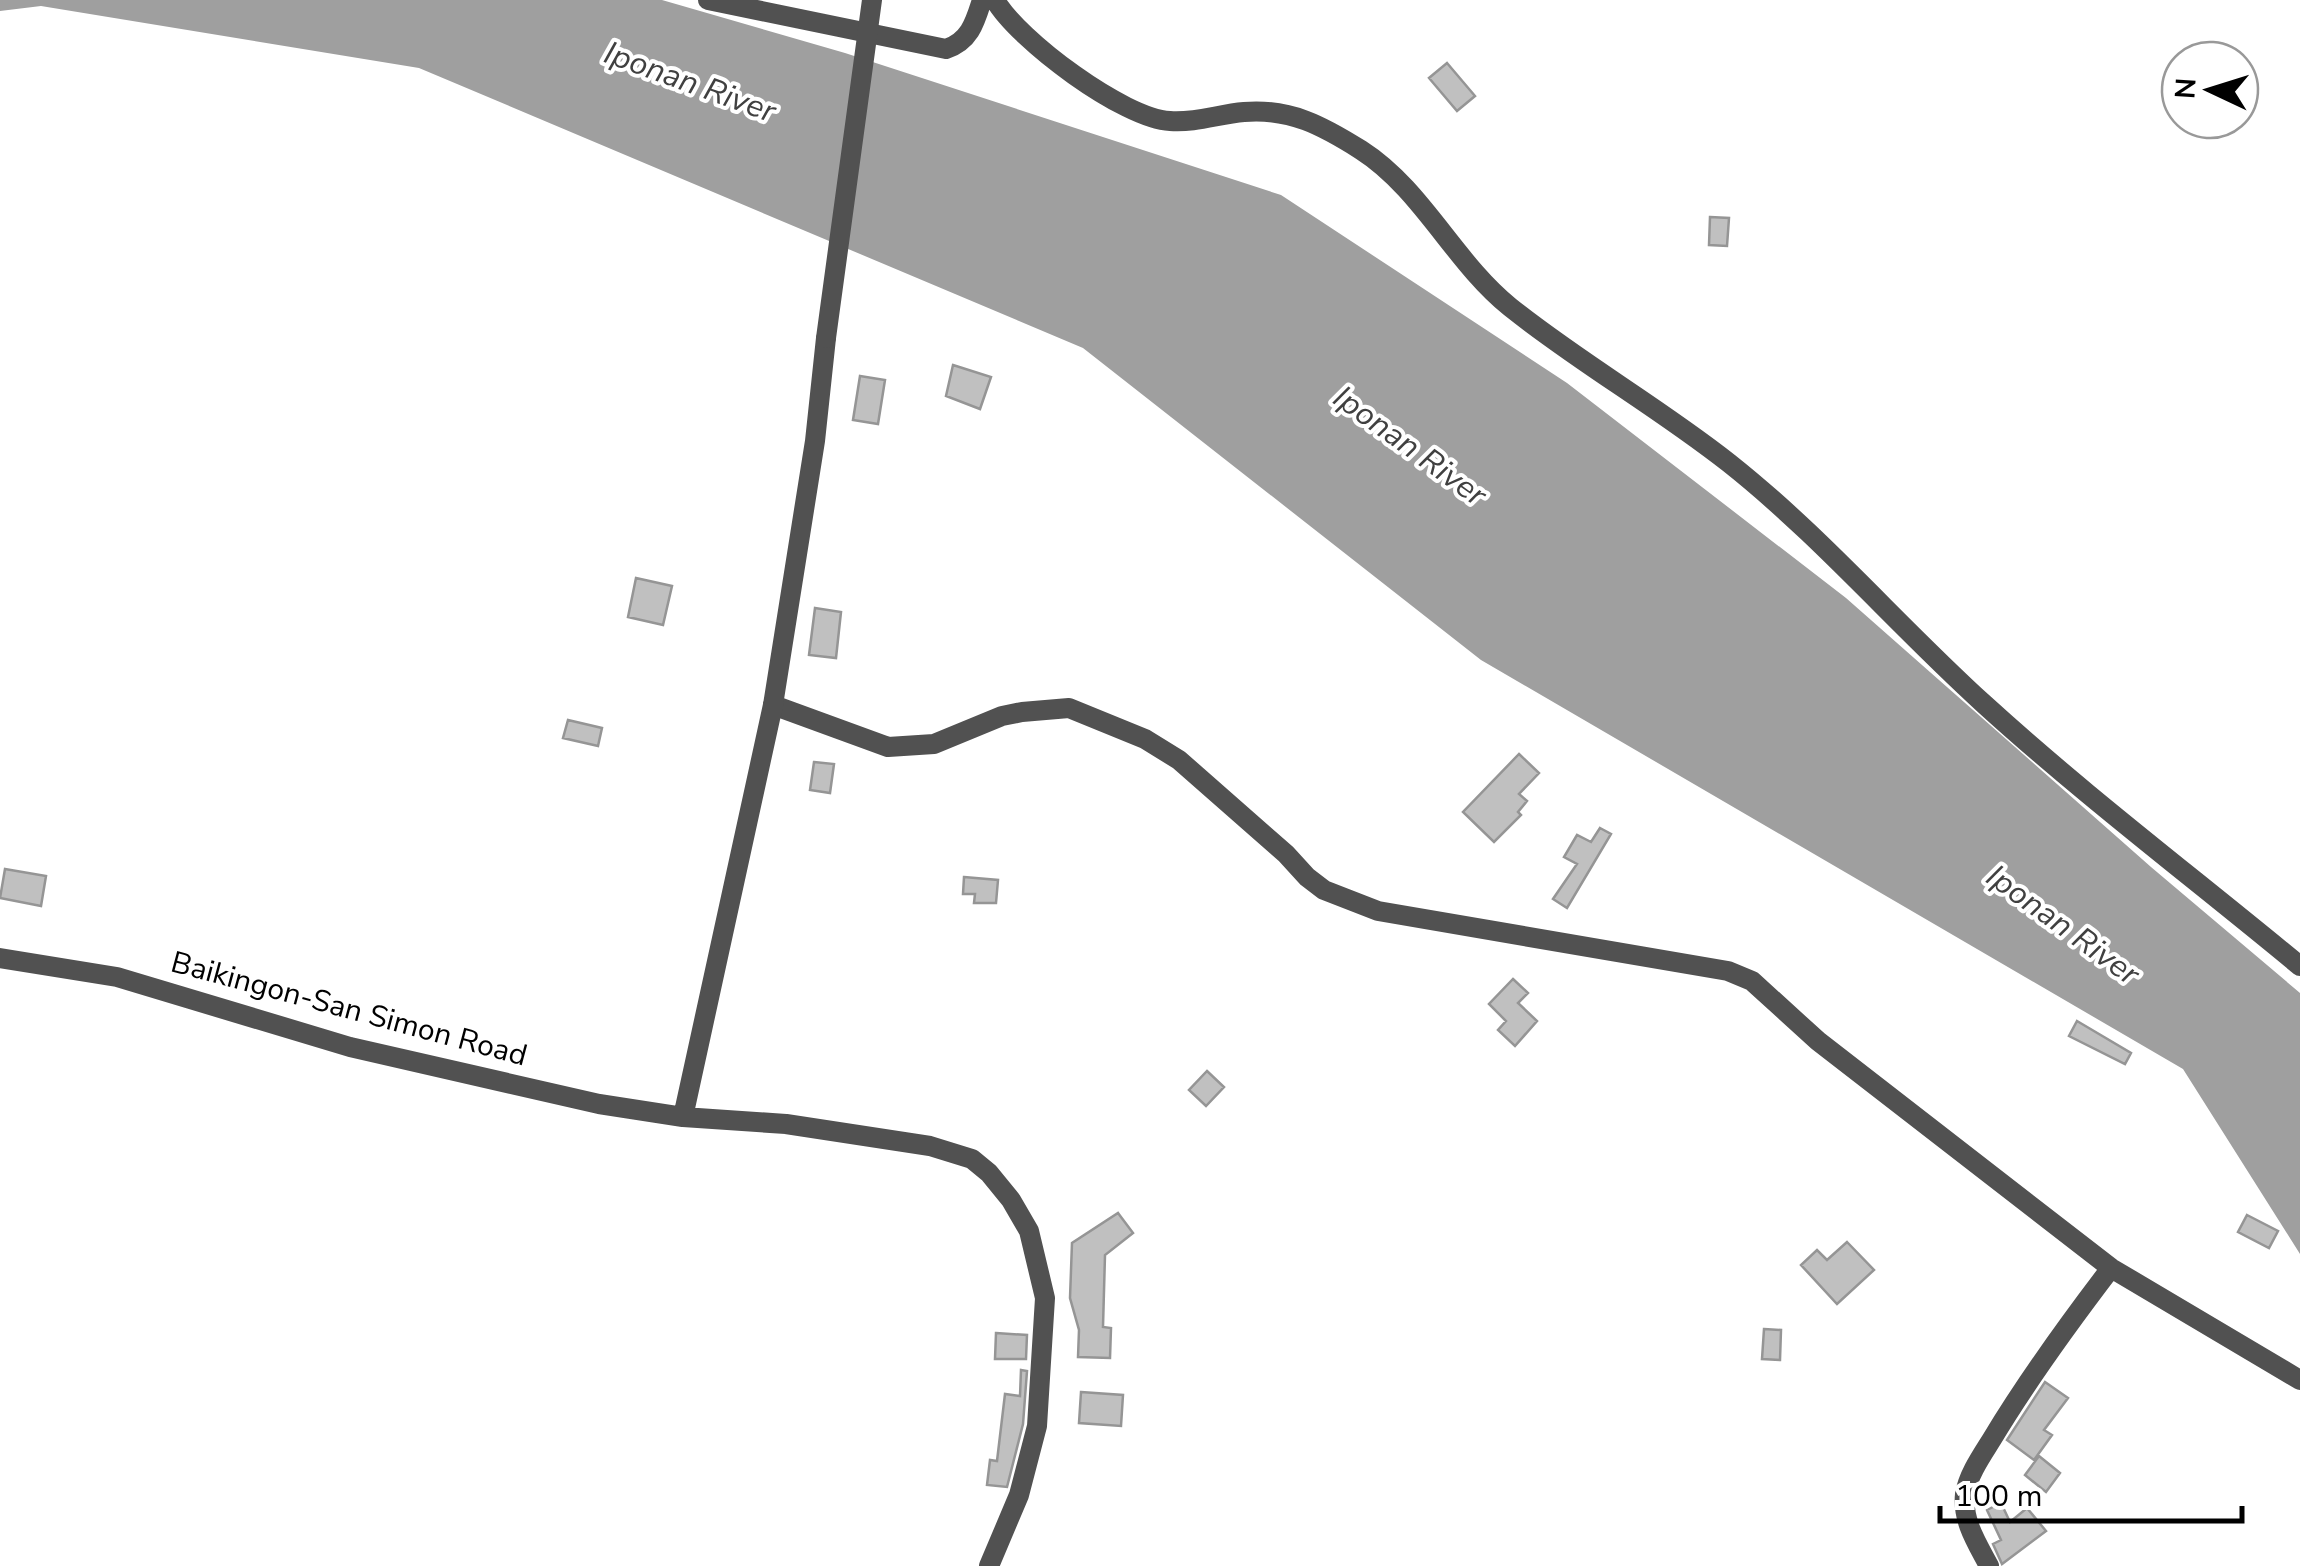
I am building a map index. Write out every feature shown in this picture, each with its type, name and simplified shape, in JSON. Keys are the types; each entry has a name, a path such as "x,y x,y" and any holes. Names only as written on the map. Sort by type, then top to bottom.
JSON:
{"street":[{"path":"708,0 946,50 965,39 982,0"},
{"path":"683,1117 774,705 816,441 826,338 872,0"},
{"path":"995,0 1026,39 1151,119 1193,121 1242,112 1284,111 1363,151 1391,173 1498,297 1728,462 1795,520 1984,704 2300,966"},
{"path":"774,705 888,747 934,744 1002,716 1070,708 1128,732 1179,760 1324,890 1378,910 1728,971 1752,981 1818,1041 2111,1268 2300,1380"},
{"name":"Baikingon-San Simon Road","path":"0,958 117,977 350,1047 599,1104 683,1117 786,1124 930,1146 972,1159 1011,1200 1029,1230 1045,1298 1037,1426 1019,1495 989,1566"},
{"path":"1989,1566 1965,1516 1966,1492 2010,1410 2111,1268"}],"water":[{"name":"Iponan River","path":"0,0 662,0 845,53 1281,195 1567,383 1846,598 2300,993 2300,1254 2183,1069 1481,660 1083,348 419,68 41,6 0,11"}],"building":[{"path":"1447,63 1475,96 1457,111 1429,78"},
{"path":"1710,217 1729,218 1727,246 1709,245"},
{"path":"953,365 991,377 980,409 946,396"},
{"path":"860,376 885,380 878,424 853,420"},
{"path":"636,578 672,586 663,625 628,617"},
{"path":"815,608 841,612 836,658 809,655"},
{"path":"568,720 602,728 598,746 563,738"},
{"path":"1519,754 1539,773 1519,794 1527,801 1518,812 1521,815 1494,842 1463,812"},
{"path":"814,762 834,764 830,793 810,790"},
{"path":"1600,828 1611,834 1567,908 1553,899 1577,864 1564,857 1577,835 1591,842"},
{"path":"5,869 46,876 41,906 0,898"},
{"path":"964,877 998,880 996,903 974,903 975,894 963,894"},
{"path":"1513,979 1528,993 1518,1003 1537,1021 1515,1046 1498,1030 1506,1021 1489,1004"},
{"path":"2077,1021 2131,1053 2125,1064 2069,1036"},
{"path":"1207,1071 1224,1087 1206,1106 1189,1090"},
{"path":"1118,1213 1133,1233 1105,1255 1103,1327 1111,1328 1110,1358 1078,1357 1079,1330 1070,1298 1072,1243"},
{"path":"2247,1215 2278,1231 2269,1248 2238,1232"},
{"path":"1847,1242 1874,1270 1837,1304 1801,1265 1817,1250 1827,1260"},
{"path":"1764,1329 1781,1330 1780,1360 1762,1359"},
{"path":"996,1333 1027,1335 1026,1359 995,1359"},
{"path":"1021,1370 1027,1371 1023,1424 1007,1487 987,1485 990,1460 997,1461 1005,1394 1020,1396"},
{"path":"2045,1382 2068,1398 2044,1430 2052,1435 2034,1460 2007,1440"},
{"path":"1081,1392 1123,1395 1121,1426 1079,1423"},
{"path":"2039,1456 2060,1473 2046,1492 2025,1475"},
{"path":"2001,1503 2010,1522 2027,1508 2046,1531 2002,1564 1993,1544 2001,1540 1987,1510"}]}
